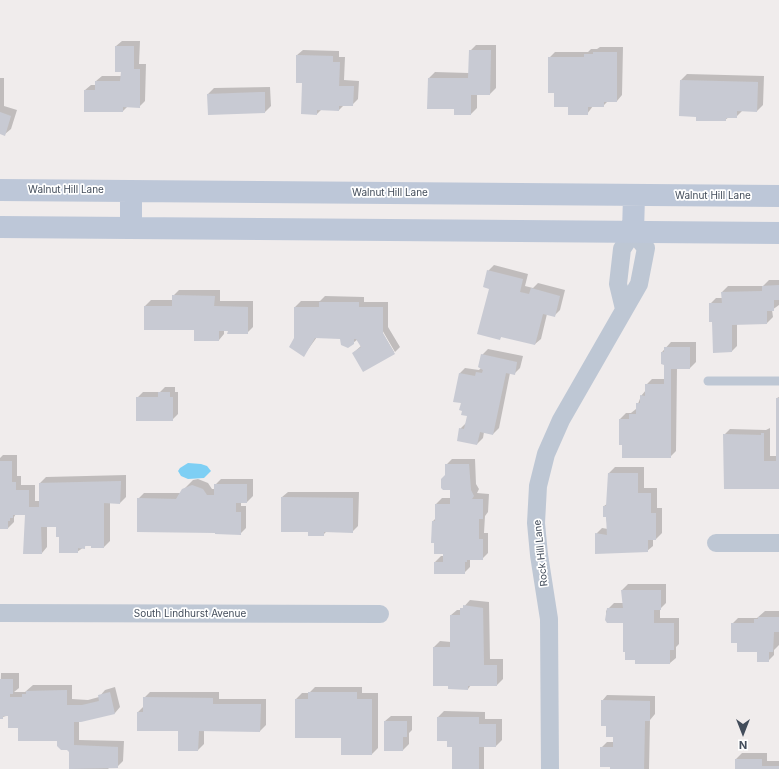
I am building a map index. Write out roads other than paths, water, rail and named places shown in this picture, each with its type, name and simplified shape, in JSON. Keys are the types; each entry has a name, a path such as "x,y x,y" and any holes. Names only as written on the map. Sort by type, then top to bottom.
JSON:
{"main road":[{"name":"Walnut Hill Lane","path":"0,190 779,196"},
{"path":"131,191 132,228"},
{"path":"633,232 634,196"},
{"path":"0,227 779,233"}],"street":[{"name":"Rock Hill Lane","path":"550,769 550,619 539,555 536,523 538,486 546,454 561,420 624,309 618,284 622,249 633,232"},
{"path":"716,543 779,543"},
{"name":"South Lindhurst Avenue","path":"0,613 380,614"}],"lane":[{"path":"708,381 779,381"}],"water":[{"path":"188,463 207,466 211,471 204,478 188,479 181,476 178,471"}]}
